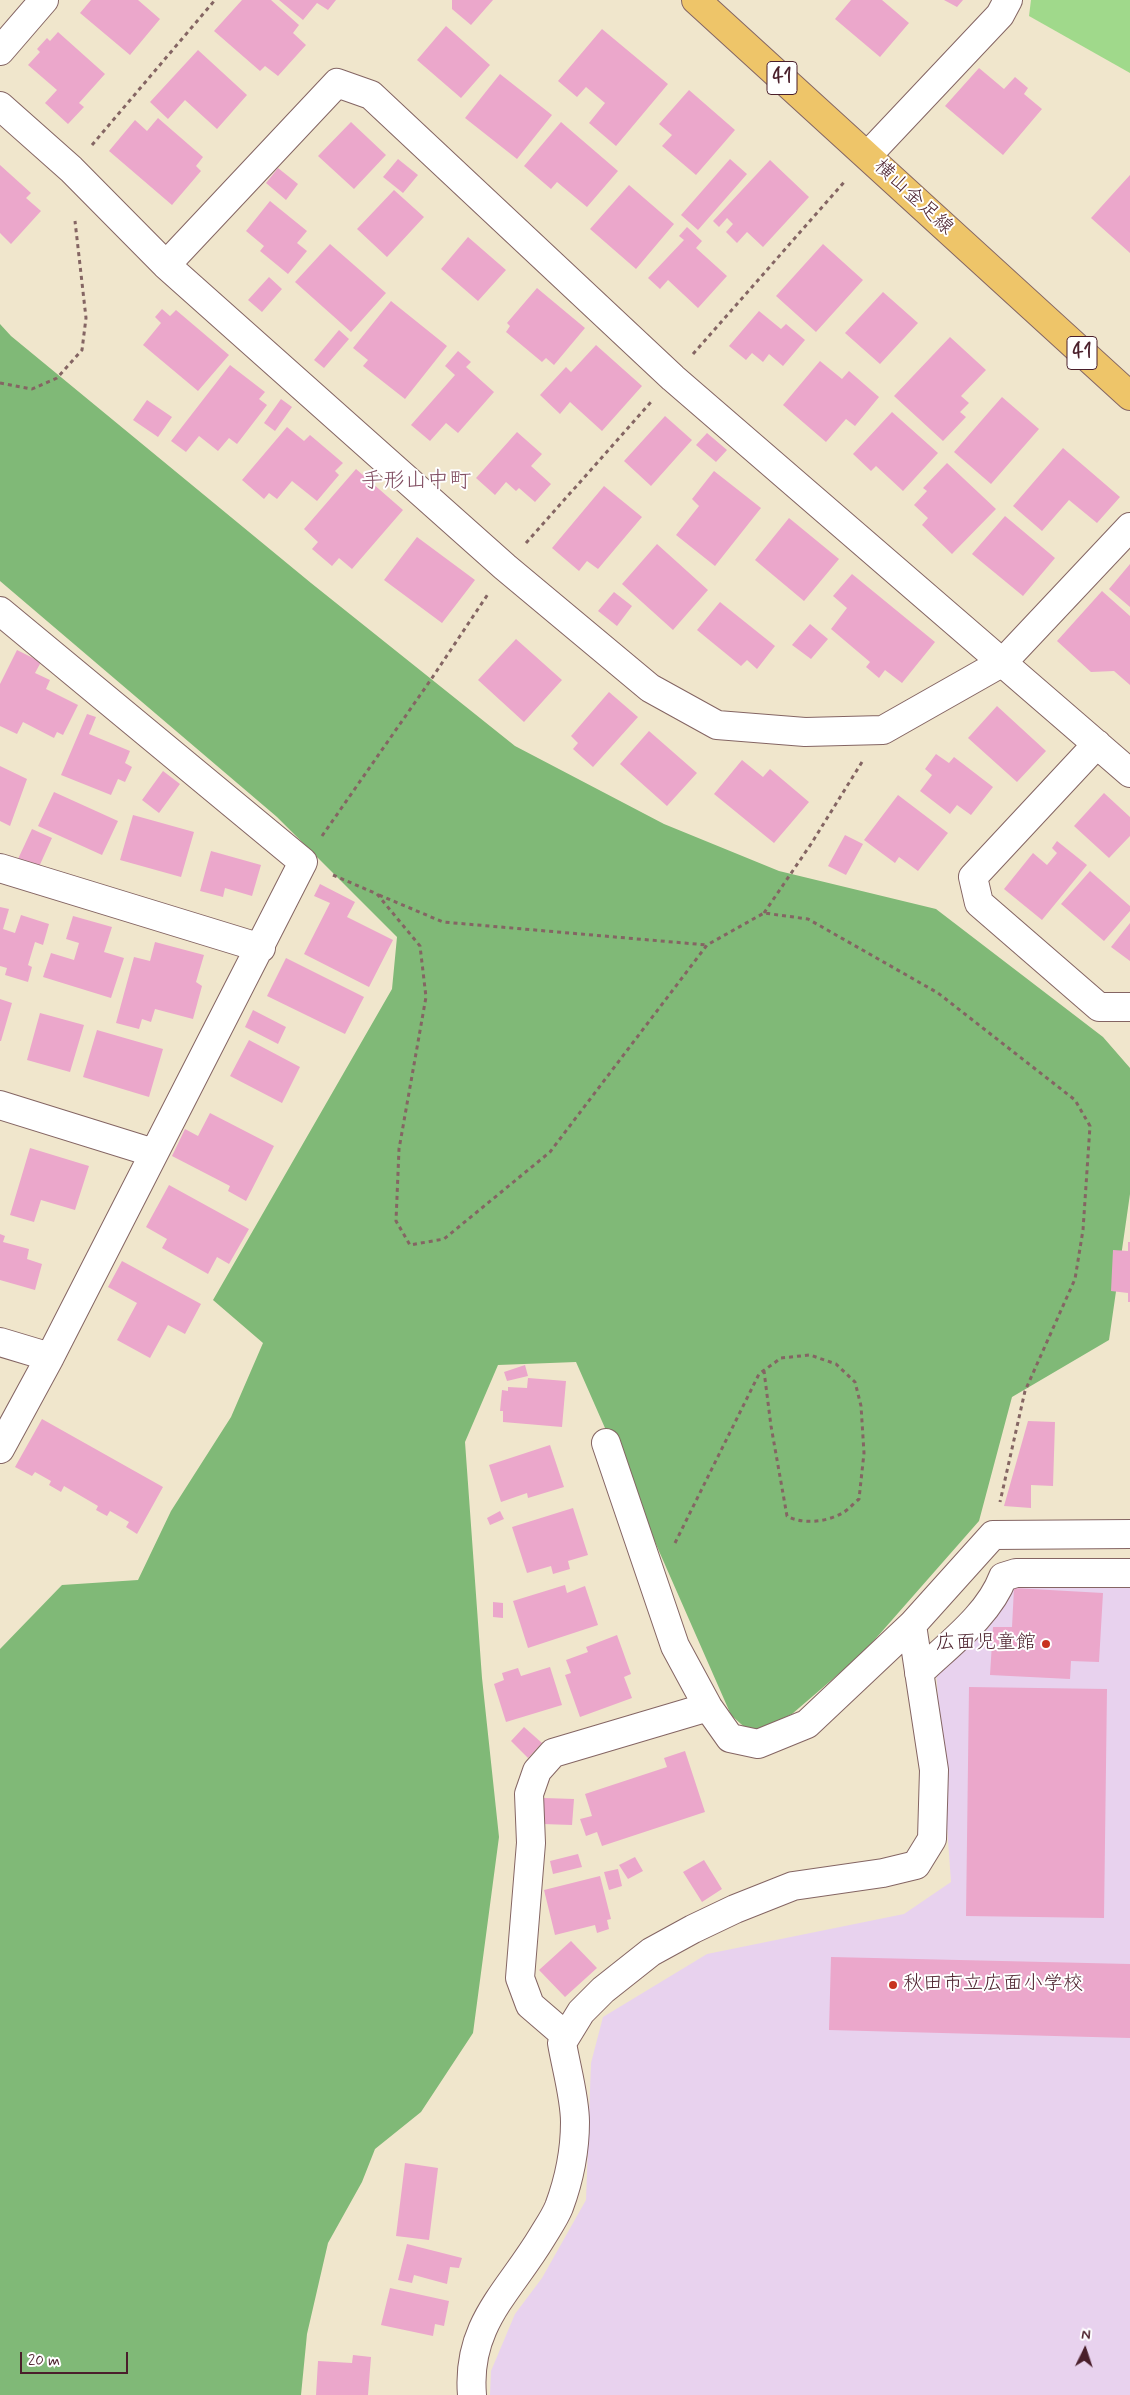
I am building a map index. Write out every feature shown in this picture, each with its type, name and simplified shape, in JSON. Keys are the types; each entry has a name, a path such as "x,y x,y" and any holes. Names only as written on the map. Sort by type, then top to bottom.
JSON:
{"main road":[{"name":"横山金足線","path":"696,0 1130,396"}],"street":[{"path":"0,51 44,0"},
{"path":"868,156 1000,15 1008,0"},
{"path":"166,265 337,83 371,95 673,378 1130,773"},
{"path":"0,106 71,169 166,265 505,567 650,688 717,725 805,732 883,730 1003,662 1130,527"},
{"path":"0,611 304,862 50,1357 0,1448"},
{"path":"1097,744 973,877 979,903 1099,1007 1130,1007"},
{"path":"0,868 261,948"},
{"path":"0,1105 154,1153"},
{"path":"0,1342 50,1357"},
{"path":"606,1443 675,1646 708,1707 730,1738 758,1744 807,1724 912,1625 993,1535 1130,1534"},
{"path":"919,1673 974,1620 998,1589 1003,1577 1016,1573 1130,1573"},
{"path":"472,2395 470,2374 478,2336 500,2297 530,2257 558,2209 571,2167 575,2121 562,2043 581,2012 603,1990 651,1952 735,1909 793,1886 883,1873 916,1865 932,1839 934,1770 912,1625"},
{"path":"566,2036 530,2005 520,1978 531,1843 529,1794 537,1772 553,1753 708,1707"}],"path":[{"path":"71,169 215,0"},
{"path":"707,945 443,922 304,862 432,678 505,567 868,156"},
{"path":"0,383 32,389 57,378 82,350 86,318 74,218"},
{"path":"377,894 420,946 426,997 399,1150 396,1221 410,1245 444,1239 550,1152 707,945 764,913 811,844 883,730"},
{"path":"764,913 808,919 938,993 1074,1100 1090,1126 1083,1230 1075,1278 1024,1390 993,1535"},
{"path":"654,1586 759,1374 764,1370 781,1358 810,1355 836,1364 855,1382 861,1406 864,1453 859,1499 844,1513 814,1521 796,1521 787,1516 771,1426 764,1370"}],"shaded area":[{"name":"秋田市立広面小学校","path":"1016,1584 1130,1588 1130,2395 490,2395 491,2371 515,2314 542,2278 586,2200 591,2063 603,2017 707,1954 904,1914 951,1882 936,1671"}],"green space":[{"path":"1031,0 1130,0 1130,73 1029,16"},
{"path":"0,324 11,336 311,583 515,746 664,824 779,871 936,909 1103,1037 1130,1068 1130,1194 1109,1340 1012,1397 979,1521 863,1653 792,1714 751,1733 731,1715 576,1362 498,1365 465,1442 482,1678 499,1837 473,2033 421,2112 375,2149 362,2182 328,2243 307,2334 301,2395 0,2395 0,1649 62,1585 138,1580 171,1511 231,1417 263,1343 213,1300 392,989 397,937 277,817 0,581"}],"building":[{"path":"91,0 138,0 160,19 130,55 80,13"},
{"path":"242,0 271,0 299,25 293,33 306,45 278,76 265,66 260,71 214,31"},
{"path":"279,0 336,0 328,10 317,3 303,20"},
{"path":"452,0 493,0 471,25 452,9"},
{"path":"851,0 882,0 909,23 880,57 835,19"},
{"path":"944,0 963,0 957,7"},
{"path":"446,26 490,65 461,98 417,60"},
{"path":"602,29 668,84 616,146 589,123 605,103 586,87 577,97 558,81"},
{"path":"58,32 105,74 79,103 84,107 68,124 45,103 57,90 28,65 40,52 37,49 47,38 50,41"},
{"path":"198,50 247,95 217,129 185,100 168,119 150,102"},
{"path":"979,68 1004,89 1015,77 1028,88 1024,94 1042,109 1003,155 945,106"},
{"path":"500,74 552,115 517,159 465,118"},
{"path":"689,90 735,130 696,175 662,146 672,135 659,124"},
{"path":"158,118 203,157 196,166 201,171 172,205 109,151 135,120 147,131"},
{"path":"351,122 386,155 354,189 318,156"},
{"path":"561,122 618,171 587,207 557,182 551,189 524,166"},
{"path":"398,159 418,175 403,193 383,177"},
{"path":"730,159 747,174 698,230 681,215"},
{"path":"770,160 809,197 763,247 747,232 737,243 726,232 733,224 727,218 719,227 713,221"},
{"path":"0,165 31,193 26,198 41,211 11,244 0,233"},
{"path":"278,168 298,184 286,200 266,183"},
{"path":"1130,175 1130,253 1091,218"},
{"path":"629,185 674,224 636,269 590,229"},
{"path":"394,190 424,217 387,257 357,229"},
{"path":"270,201 307,231 297,243 307,251 288,274 260,251 264,246 246,231"},
{"path":"687,227 702,241 696,248 727,276 698,308 668,280 660,289 648,278 684,240 679,236"},
{"path":"468,237 506,270 478,301 441,269"},
{"path":"330,244 386,293 351,332 295,282"},
{"path":"823,244 863,280 816,332 776,296"},
{"path":"269,277 282,289 262,312 248,300"},
{"path":"537,288 585,328 554,365 546,358 542,362 506,332 510,326 507,323"},
{"path":"883,292 918,323 880,364 845,333"},
{"path":"391,301 447,346 405,399 363,366 368,360 353,348"},
{"path":"162,309 170,316 176,310 229,355 198,391 143,345 161,323 155,317"},
{"path":"759,311 781,329 786,324 805,340 783,366 769,354 763,362 752,353 746,360 729,346"},
{"path":"339,330 349,339 324,368 314,360"},
{"path":"950,337 986,370 961,396 969,403 960,412 966,417 943,441 894,396"},
{"path":"596,345 642,386 602,431 570,402 560,414 540,395 566,367 571,372"},
{"path":"458,351 471,362 466,367 494,392 458,433 446,423 430,441 411,425 455,375 445,366"},
{"path":"820,361 842,379 849,371 879,397 855,426 846,419 826,442 783,405"},
{"path":"230,365 265,392 259,399 267,405 237,444 229,438 218,451 199,436 186,452 171,441"},
{"path":"1002,397 1039,429 991,484 954,452"},
{"path":"281,399 292,407 275,431 264,423"},
{"path":"147,400 172,417 158,437 133,420"},
{"path":"892,412 938,453 903,491 876,466 871,471 853,454"},
{"path":"665,416 692,440 651,486 624,461"},
{"path":"287,427 304,441 310,435 343,463 335,471 339,475 317,501 292,481 277,499 269,493 264,499 242,480"},
{"path":"517,432 542,454 531,466 551,484 535,502 519,488 516,491 506,482 495,495 476,478"},
{"path":"707,433 727,450 716,462 696,445"},
{"path":"1063,448 1120,497 1097,523 1069,500 1042,531 1013,506"},
{"path":"947,463 996,509 952,554 922,525 928,518 914,505 927,491 923,488"},
{"path":"356,469 403,510 352,569 339,558 332,566 312,549 318,542 304,529"},
{"path":"714,471 761,508 715,566 676,535 699,506 692,499"},
{"path":"604,486 642,517 598,569 587,561 579,571 552,548"},
{"path":"1005,516 1055,558 1023,596 972,554"},
{"path":"789,518 839,559 804,601 755,560"},
{"path":"417,537 475,580 442,623 384,580"},
{"path":"657,544 708,590 673,630 622,584"},
{"path":"1130,564 1130,607 1109,589"},
{"path":"852,574 935,642 902,683 885,670 879,678 866,667 870,662 831,629 847,608 833,596"},
{"path":"1102,591 1130,616 1130,685 1114,671 1091,672 1057,641"},
{"path":"614,592 632,606 617,626 598,611"},
{"path":"720,602 775,646 757,669 747,660 741,666 697,630"},
{"path":"810,624 828,639 811,659 792,645"},
{"path":"516,639 562,680 524,722 478,680"},
{"path":"17,650 41,662 35,673 50,680 46,689 78,705 63,735 57,732 54,738 23,722 17,734 0,726 0,684"},
{"path":"609,692 638,717 593,767 573,749 578,743 571,736"},
{"path":"997,706 1046,751 1017,782 968,738"},
{"path":"87,714 96,717 89,734 130,751 125,763 132,767 125,782 118,779 111,795 61,775"},
{"path":"649,731 697,773 667,806 620,764"},
{"path":"936,754 949,763 954,757 993,787 971,815 957,805 950,814 920,791 932,775 925,769"},
{"path":"742,760 763,777 770,769 809,802 774,843 714,794"},
{"path":"0,766 27,779 10,826 0,821"},
{"path":"163,771 180,784 159,813 142,800"},
{"path":"54,792 118,821 102,855 38,826"},
{"path":"1104,793 1130,817 1130,836 1109,858 1074,826"},
{"path":"898,795 948,833 918,871 899,857 895,863 864,840"},
{"path":"133,815 194,832 181,877 120,860"},
{"path":"32,829 52,838 38,869 18,859"},
{"path":"845,835 863,844 846,875 828,866"},
{"path":"1057,841 1087,865 1042,920 1004,889 1033,853 1047,865 1057,853 1052,848"},
{"path":"211,851 261,865 252,896 225,888 223,897 200,891"},
{"path":"1090,871 1130,906 1130,911 1104,941 1061,904"},
{"path":"320,884 355,902 347,917 393,940 369,987 304,954 330,903 314,896"},
{"path":"0,907 9,909 3,929 15,933 21,915 49,924 43,945 35,942 28,965 32,967 28,982 5,975 7,968 0,966"},
{"path":"73,916 112,927 104,952 124,958 111,998 43,977 51,953 74,960 79,943 66,939"},
{"path":"1130,923 1130,961 1111,947"},
{"path":"155,942 204,955 196,982 202,986 193,1019 155,1009 151,1022 142,1019 139,1029 116,1023 134,957 150,961"},
{"path":"286,958 364,997 345,1034 267,996"},
{"path":"0,999 12,1003 1,1041 0,1041"},
{"path":"253,1010 286,1027 278,1044 245,1027"},
{"path":"40,1013 84,1025 70,1072 27,1060"},
{"path":"97,1030 163,1049 149,1097 83,1077"},
{"path":"249,1040 300,1067 282,1103 230,1076"},
{"path":"210,1113 274,1146 246,1201 228,1191 230,1186 172,1156 185,1129 198,1136"},
{"path":"30,1148 89,1166 75,1210 41,1200 34,1222 10,1215"},
{"path":"169,1185 249,1229 229,1264 217,1257 208,1274 162,1248 167,1239 146,1227"},
{"path":"0,1234 5,1236 3,1242 29,1249 27,1259 42,1264 35,1290 0,1280"},
{"path":"1128,1242 1130,1242 1130,1302 1128,1302 1128,1293 1111,1291 1113,1250 1128,1251"},
{"path":"122,1261 201,1304 185,1334 168,1325 150,1358 117,1340 137,1303 108,1287"},
{"path":"525,1365 528,1376 507,1381 504,1372"},
{"path":"528,1378 566,1381 562,1427 503,1422 503,1411 500,1411 502,1390 508,1391 508,1387 527,1388"},
{"path":"42,1419 163,1487 137,1534 126,1527 129,1522 110,1511 107,1516 96,1510 98,1506 64,1486 61,1492 49,1485 51,1481 35,1472 32,1476 15,1467"},
{"path":"1028,1421 1055,1422 1053,1486 1031,1485 1031,1508 1004,1506"},
{"path":"550,1445 564,1487 528,1498 527,1493 501,1502 489,1465"},
{"path":"573,1508 588,1555 568,1561 570,1569 553,1574 551,1566 527,1573 512,1527"},
{"path":"500,1511 504,1519 490,1525 487,1518"},
{"path":"565,1585 567,1593 585,1586 598,1625 528,1648 513,1601"},
{"name":"広面児童館","path":"1014,1588 1103,1593 1099,1662 1071,1661 1070,1679 990,1675 993,1627 1012,1627"},
{"path":"493,1602 503,1603 503,1618 493,1617"},
{"path":"617,1635 631,1674 624,1677 632,1698 580,1717 565,1675 571,1673 566,1660 588,1652 586,1647"},
{"path":"550,1667 562,1705 506,1722 494,1684 504,1680 502,1673 518,1668 521,1676"},
{"path":"969,1687 1107,1689 1104,1918 966,1916"},
{"path":"524,1727 542,1743 528,1758 511,1741"},
{"path":"685,1751 705,1812 602,1846 597,1832 586,1836 580,1819 592,1816 585,1794 667,1767 664,1758"},
{"path":"544,1798 574,1799 572,1825 542,1824"},
{"path":"578,1854 582,1867 553,1874 550,1861"},
{"path":"635,1857 643,1871 628,1879 619,1865"},
{"path":"704,1860 722,1889 702,1902 683,1872"},
{"path":"618,1869 622,1886 609,1890 604,1872"},
{"path":"600,1876 611,1919 607,1920 609,1929 597,1933 595,1925 555,1935 544,1890"},
{"path":"571,1941 597,1968 565,1997 539,1970"},
{"path":"831,1957 1130,1964 1130,2038 829,2030"},
{"path":"405,2163 438,2168 429,2240 396,2236"},
{"path":"407,2244 462,2258 459,2268 450,2267 447,2284 414,2275 412,2283 398,2280"},
{"path":"390,2288 449,2301 444,2326 435,2324 433,2336 381,2325"},
{"path":"353,2355 371,2357 368,2395 316,2395 318,2361 352,2363"}],"place":[{"name":"広面児童館","path":"1046,1644"},
{"name":"秋田市立広面小学校","path":"893,1985"}],"district":[{"name":"手形山中町","path":"416,482"}]}
